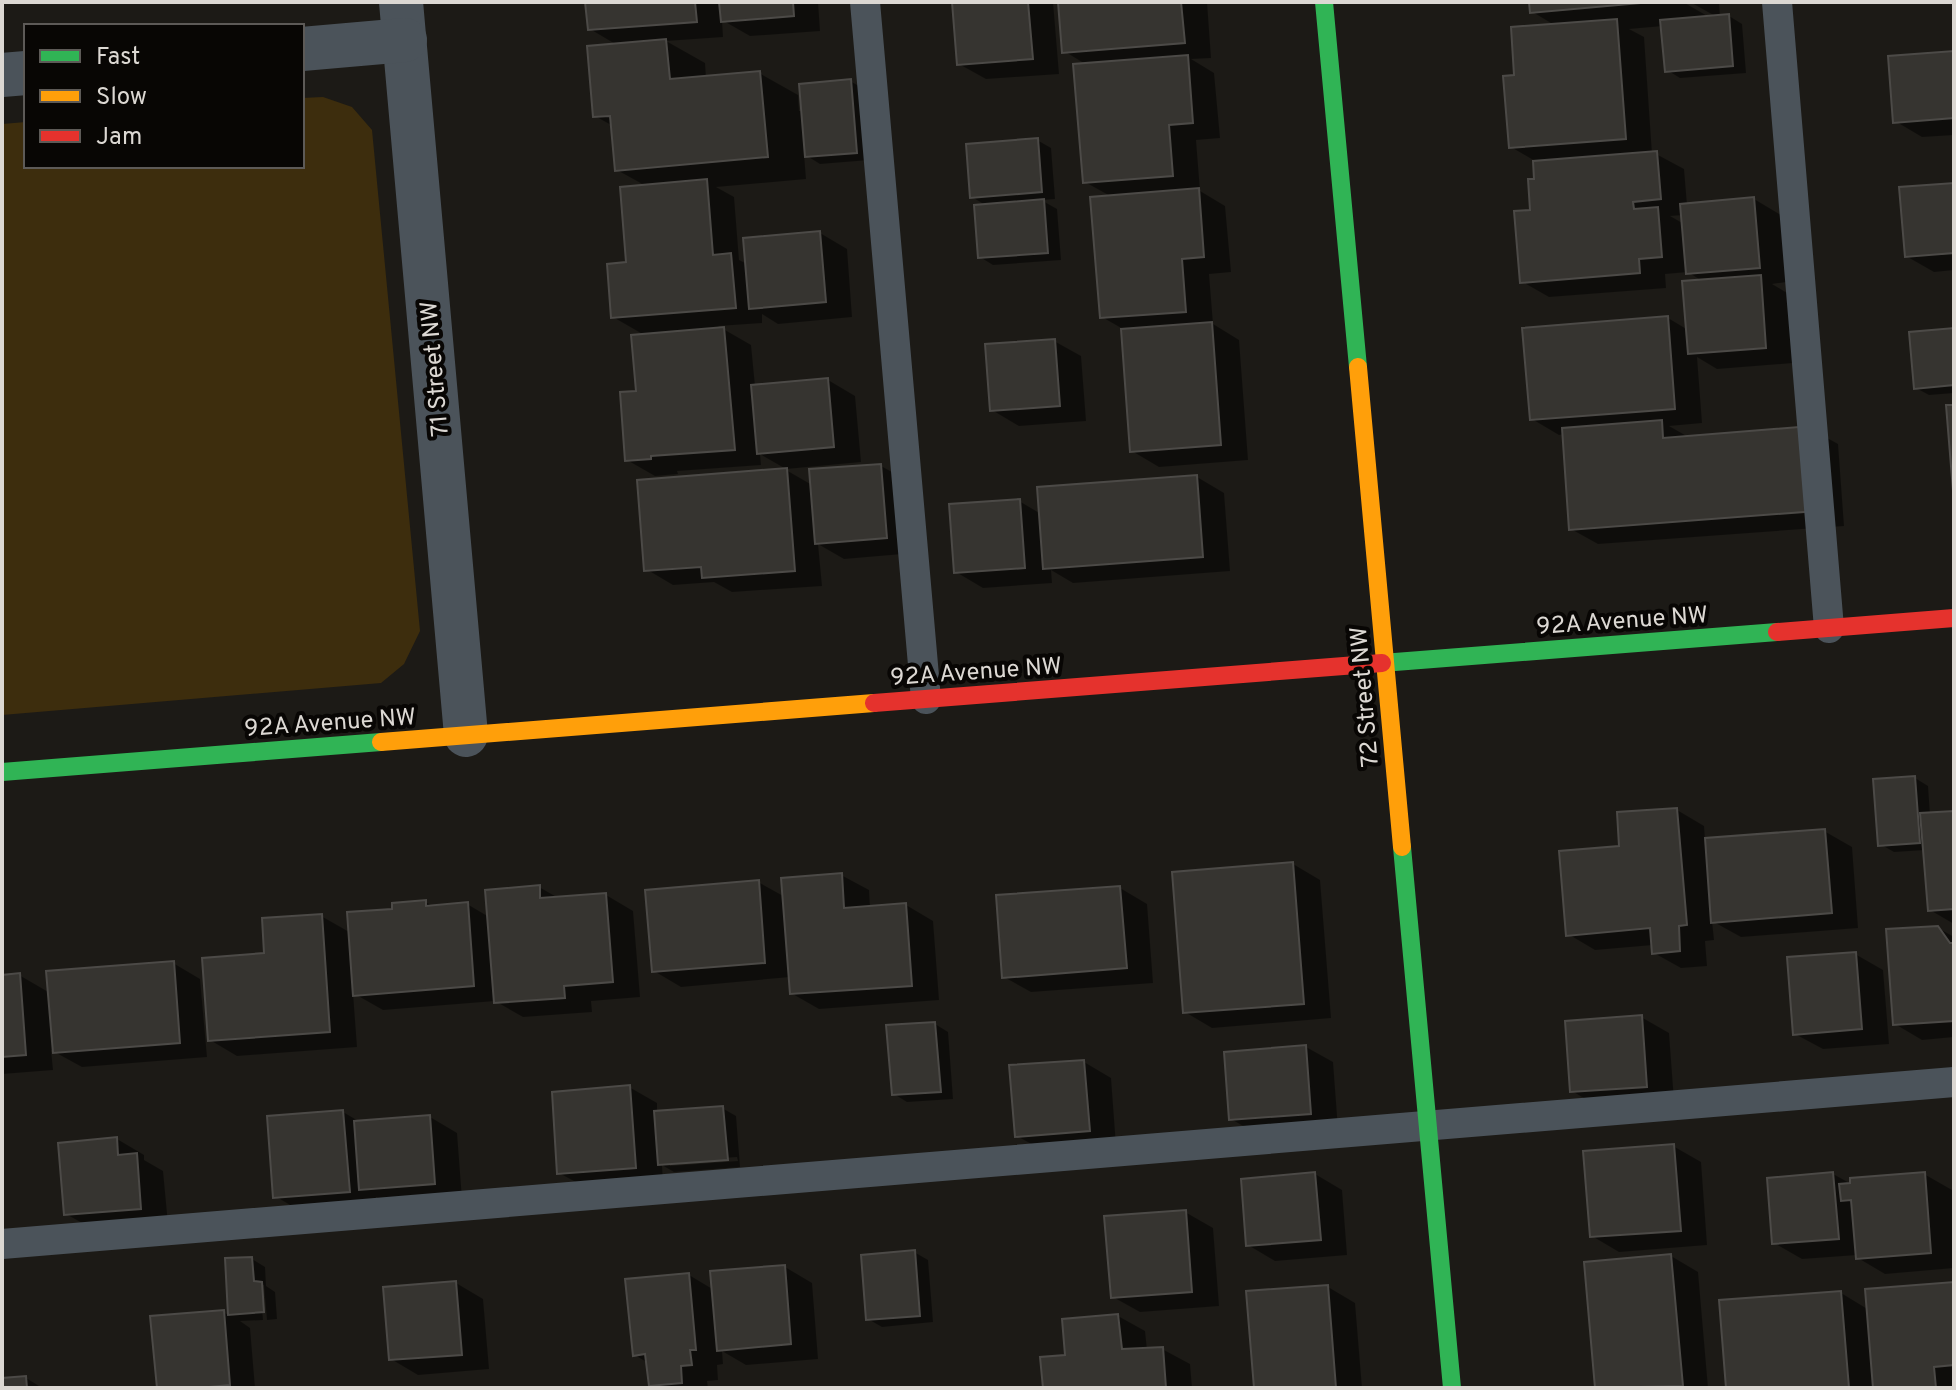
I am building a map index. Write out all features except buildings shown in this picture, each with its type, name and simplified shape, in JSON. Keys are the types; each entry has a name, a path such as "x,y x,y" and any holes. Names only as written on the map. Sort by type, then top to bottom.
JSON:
{"street":[{"name":"72 Street NW","path":"1324,2 1452,1388"},
{"path":"304,48 403,21"},
{"name":"71 Street NW","path":"403,21 466,735"},
{"path":"2,75 24,73"},
{"name":"92A Avenue NW","path":"2,772 1954,618"}],"lane":[{"path":"865,2 926,699"},
{"path":"1777,2 1829,628"},
{"path":"2,1244 1954,1082"}],"shaded area":[{"path":"323,97 352,107 372,130 420,631 404,664 381,683 2,715 2,124 24,122 24,168 304,168 304,98"}],"traffic: fast":[{"path":"1324,2 1358,367"},
{"path":"1382,663 1777,632"},
{"path":"2,772 381,742"},
{"path":"1402,847 1452,1388"}],"traffic: slow":[{"path":"1358,367 1402,847"},
{"path":"381,742 874,703"}],"traffic: jam":[{"path":"1777,632 1954,618"},
{"path":"874,703 1382,663"}]}
